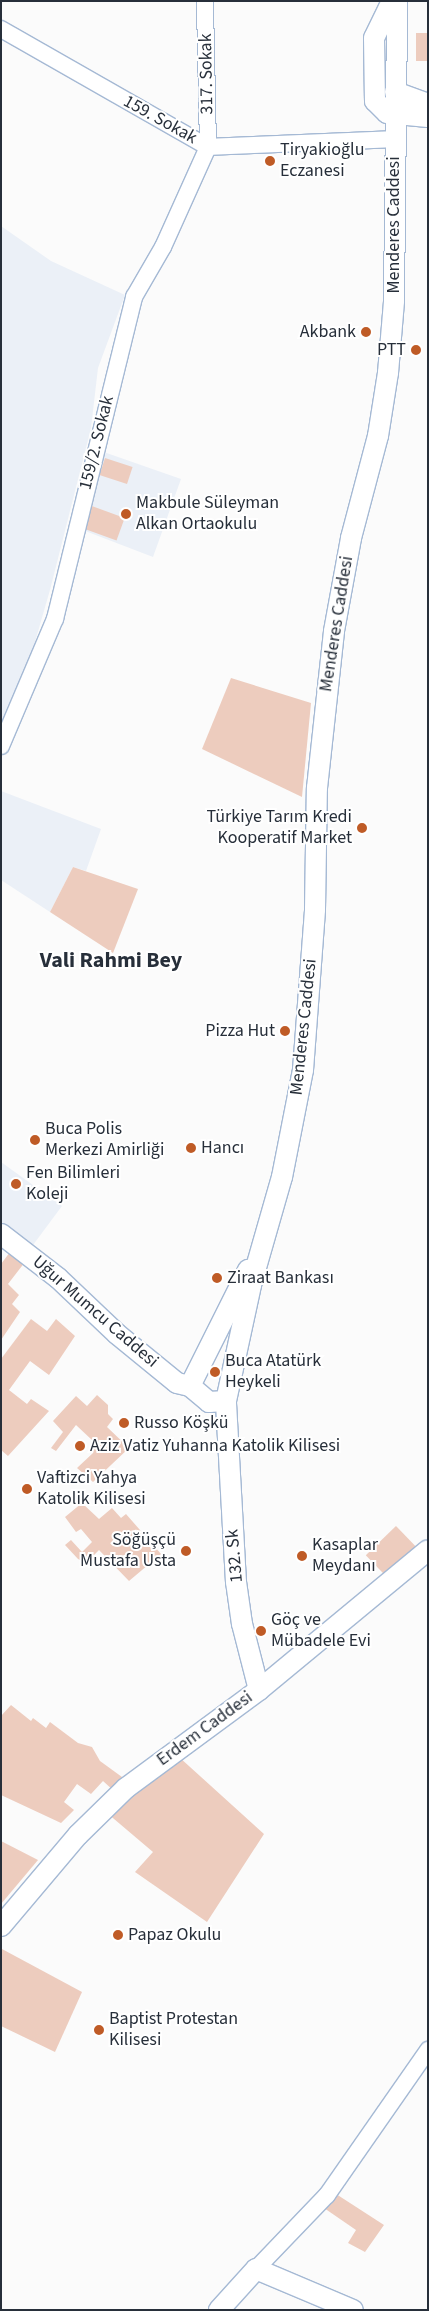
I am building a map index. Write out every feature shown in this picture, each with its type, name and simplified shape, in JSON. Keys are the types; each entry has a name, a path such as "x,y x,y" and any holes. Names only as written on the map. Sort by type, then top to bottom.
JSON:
{"main road":[{"path":"392,1 374,38 375,101 387,113 428,117"},
{"name":"Menderes Caddesi","path":"235,1362 261,1246 282,1177 303,1070 315,909 317,788 334,631 351,538 378,436 388,373 394,301 397,1"},
{"path":"395,92 428,104"},
{"name":"Uğur Mumcu Caddesi","path":"1,1234 58,1278 117,1334 177,1383 190,1386 220,1408"},
{"name":"Menderes Caddesi","path":"190,1386 208,1354 224,1312 261,1246"},
{"path":"208,1354 224,1352 235,1362"},
{"name":"132. Sk","path":"235,1362 220,1408 236,1582 242,1624 259,1690"},
{"name":"Erdem Caddesi","path":"1,1926 78,1835 126,1788 259,1690 428,1550"},
{"path":"219,2310 256,2269 353,2310"}],"street":[{"name":"317. Sokak","path":"205,1 208,147"},
{"name":"159. Sokak","path":"1,29 208,147 395,139"},
{"name":"159/2. Sokak","path":"1,746 55,619 134,297 163,247 208,147"},
{"path":"256,2269 327,2195 428,2050"}],"shaded area":[{"path":"416,33 428,33 428,61 416,61"},
{"path":"1,226 51,261 125,295 98,368 91,428 50,590 26,673 1,733"},
{"name":"Makbule Süleyman Alkan Ortaokulu","path":"98,450 181,479 153,557 80,529 96,487"},
{"path":"105,458 133,467 127,484 99,475"},
{"path":"89,505 125,518 116,541 81,528"},
{"path":"231,678 311,703 302,797 202,749"},
{"path":"1,791 101,829 86,871 73,867 50,912 1,880"},
{"path":"73,867 138,889 113,953 50,912"},
{"name":"Fen Bilimleri Koleji","path":"1,1162 62,1206 30,1249 1,1229"},
{"path":"10,1252 25,1262 8,1284 19,1295 12,1304 20,1312 1,1340 1,1264"},
{"path":"31,1319 47,1331 56,1319 75,1336 49,1375 30,1361 9,1390 27,1404 31,1399 49,1411 8,1456 1,1450 1,1359"},
{"path":"97,1395 108,1405 108,1414 113,1419 107,1427 129,1448 93,1482 77,1468 93,1453 93,1441 76,1425 56,1451 51,1448 63,1432 53,1421 76,1396 87,1406"},
{"path":"82,1503 99,1519 112,1508 121,1518 126,1514 161,1554 129,1581 99,1550 86,1563 78,1559 65,1545 71,1540 82,1552 92,1542 81,1529 76,1532 65,1517"},
{"path":"396,1526 419,1550 389,1579 366,1555"},
{"path":"11,1705 31,1721 33,1718 46,1728 50,1722 78,1743 92,1747 100,1761 122,1777 114,1791 103,1781 91,1794 77,1784 64,1802 74,1810 61,1823 1,1795 1,1716"},
{"path":"179,1757 264,1834 207,1922 135,1872 153,1852 107,1813"},
{"path":"1,1841 38,1860 1,1904"},
{"path":"2,1949 82,1992 55,2052 1,2026"},
{"path":"333,2192 384,2225 365,2252 348,2243 356,2230 324,2208"}],"place":[{"name":"Tiryakioğlu Eczanesi","path":"270,161"},
{"name":"Akbank","path":"366,332"},
{"name":"PTT","path":"416,350"},
{"name":"Makbule Süleyman Alkan Ortaokulu","path":"126,514"},
{"name":"Türkiye Tarım Kredi Kooperatif Market","path":"362,828"},
{"name":"Pizza Hut","path":"285,1031"},
{"name":"Buca Polis Merkezi Amirliği","path":"35,1140"},
{"name":"Hancı","path":"191,1148"},
{"name":"Fen Bilimleri Koleji","path":"16,1184"},
{"name":"Ziraat Bankası","path":"217,1278"},
{"name":"Buca Atatürk Heykeli","path":"215,1372"},
{"name":"Russo Köşkü","path":"124,1423"},
{"name":"Aziz Vatiz Yuhanna Katolik Kilisesi","path":"80,1446"},
{"name":"Vaftizci Yahya Katolik Kilisesi","path":"27,1489"},
{"name":"Söğüşçü Mustafa Usta","path":"186,1551"},
{"name":"Kasaplar Meydanı","path":"302,1556"},
{"name":"Göç ve Mübadele Evi","path":"261,1631"},
{"name":"Papaz Okulu","path":"118,1935"},
{"name":"Baptist Protestan Kilisesi","path":"99,2030"}],"district":[{"name":"Vali Rahmi Bey","path":"111,961"}]}
